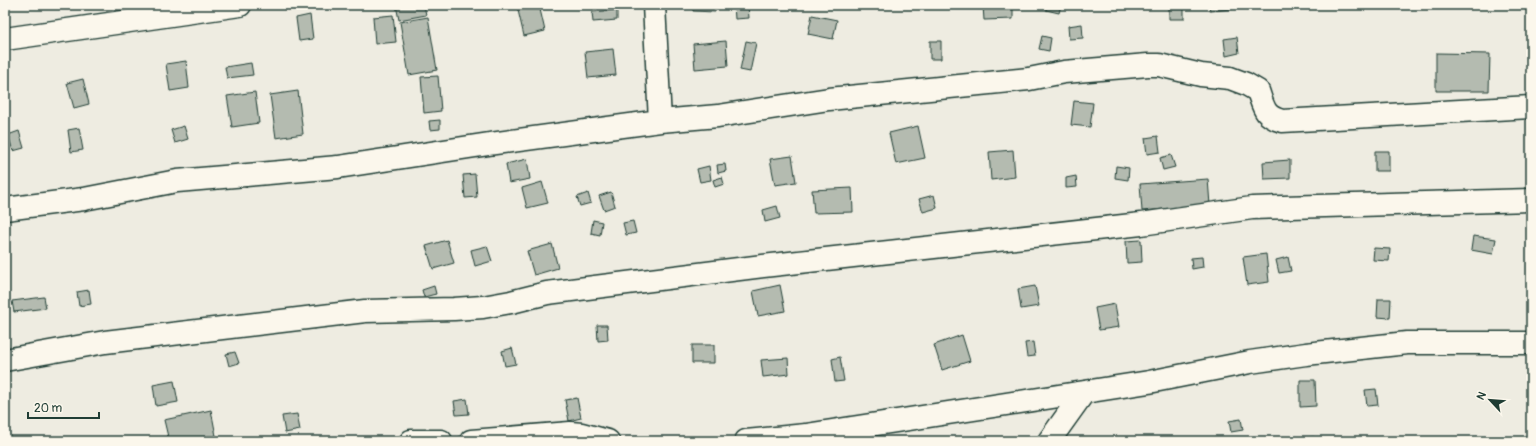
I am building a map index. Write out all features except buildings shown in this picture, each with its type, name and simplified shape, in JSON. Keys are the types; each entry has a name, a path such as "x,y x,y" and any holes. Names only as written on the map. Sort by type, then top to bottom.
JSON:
{"street":[{"path":"5,39 240,5"},
{"path":"654,5 660,121"},
{"path":"5,209 84,199 177,181 338,167 490,144 660,121 718,116 828,99 1029,79 1064,72 1148,65 1158,65 1201,75 1230,78 1246,84 1258,90 1265,111 1272,118 1282,121 1531,107"},
{"path":"5,360 105,342 366,310 454,309 483,307 555,292 764,266 1141,224 1252,208 1531,200"},
{"path":"746,441 806,435 1149,382 1250,362 1386,344 1531,343"},
{"path":"1049,441 1084,392"},
{"path":"470,441 570,433 582,434 608,441"},
{"path":"411,441 441,441"}]}
